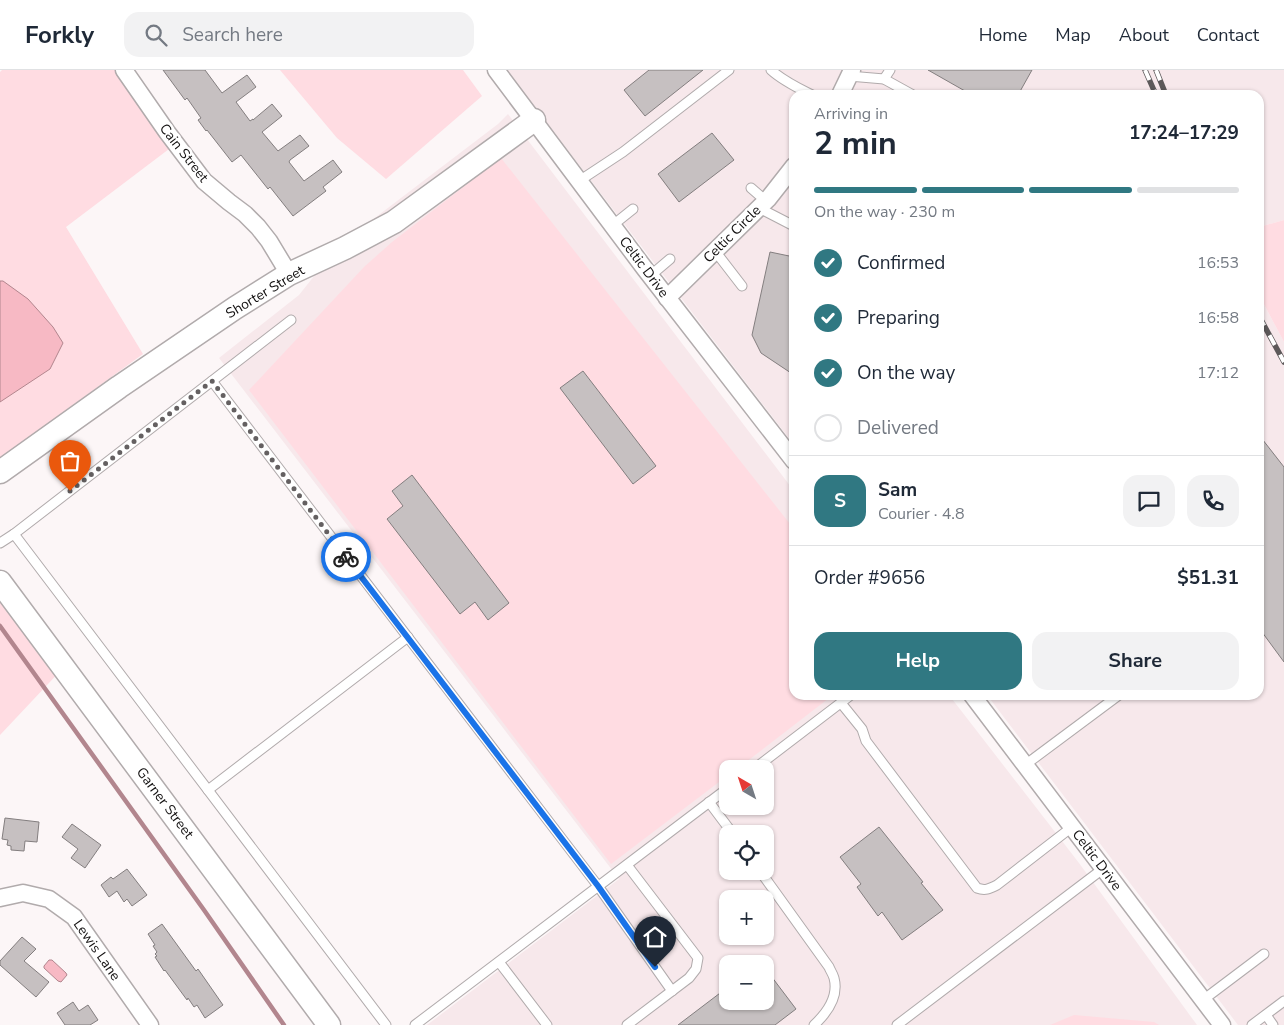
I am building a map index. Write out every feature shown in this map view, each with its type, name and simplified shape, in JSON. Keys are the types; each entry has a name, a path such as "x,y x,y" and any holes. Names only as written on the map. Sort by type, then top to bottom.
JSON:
{"street":[{"name":"Cain Street","path":"124,70 204,181 258,227 269,241 288,274"},
{"name":"Celtic Drive","path":"496,70 650,276 789,455"},
{"path":"842,90 850,73"},
{"name":"Shorter Street","path":"0,472 119,387 288,274 345,248 394,222 534,120"},
{"name":"Celtic Circle","path":"667,298 762,204 789,172"},
{"name":"Garner Street","path":"0,582 329,1025"},
{"name":"Celtic Drive","path":"976,700 1222,1025"},
{"name":"Lewis Lane","path":"0,898 23,893 49,899 74,917 150,1025"}],"lane":[{"path":"579,181 622,152 729,70"},
{"path":"771,70 803,90"},
{"path":"884,79 890,70"},
{"path":"850,73 884,79 903,90"},
{"path":"751,188 762,204 789,223"},
{"path":"612,225 633,209"},
{"path":"715,251 742,286"},
{"path":"650,276 670,259"},
{"path":"0,543 291,320"},
{"path":"212,381 598,886 672,992"},
{"path":"14,534 386,1025"},
{"path":"208,790 408,637"},
{"path":"766,760 845,700"},
{"path":"1025,765 1112,700"},
{"path":"841,703 862,729 866,741 977,888 983,890 990,889 1072,827"},
{"path":"415,1025 719,795"},
{"path":"709,802 726,825"},
{"path":"627,865 698,958 696,969 688,978 627,1025"},
{"path":"897,1025 1104,868"},
{"path":"766,880 829,967 835,980 831,1006 825,1016 814,1025"},
{"path":"1203,1000 1264,954"},
{"path":"499,962 547,1025"},
{"path":"1252,1025 1284,1001"},
{"path":"1266,1015 1274,1025"}],"shaded area":[{"path":"2,70 117,70 169,149 66,227 143,354 0,458 0,72"},
{"path":"280,70 463,70 482,96 386,179 337,138"},
{"path":"506,70 1284,70 1284,220 1264,226 1264,90 789,90 789,438"},
{"path":"508,114 789,484 789,700 953,700 1079,863 1197,1025 427,1025 619,879 219,358 299,295 338,246 498,124"},
{"path":"501,158 789,523 789,700 827,700 749,760 719,760 719,782 611,864 249,390 364,267 392,242"},
{"path":"1284,220 1284,342 1264,304 1264,226"},
{"path":"0,281 3,281 28,299 53,327 63,343 50,369 0,402"},
{"path":"1264,304 1284,342 1284,1025 1238,1025 991,700 1264,700"},
{"path":"0,582 64,667 0,735"},
{"path":"49,960 52,960 66,973 67,975 61,982 44,968"},
{"path":"1074,1015 1154,1022 1159,1025 1050,1025"}],"building":[{"path":"163,70 205,70 222,93 247,75 256,87 236,102 250,121 272,104 282,116 262,132 278,151 300,135 309,146 289,162 304,181 333,160 342,172 323,187 326,191 293,216 270,187 268,189 241,155 232,162 198,120 201,118 187,98 185,100"},
{"path":"649,70 703,70 645,116 624,90"},
{"path":"928,70 1032,70 1021,90 963,90"},
{"path":"712,133 734,160 679,202 658,174"},
{"path":"770,252 789,256 789,372 761,353 752,335"},
{"path":"583,371 656,466 633,484 560,388"},
{"path":"1264,441 1284,467 1284,662 1264,635"},
{"path":"412,475 509,603 488,620 475,602 460,614 387,519 403,506 392,491"},
{"path":"5,818 39,822 37,842 25,841 24,851 11,850 11,846 7,845 8,840 2,839"},
{"path":"72,824 101,845 85,868 71,858 78,849 62,837"},
{"path":"879,827 943,910 902,940 882,912 878,916 857,887 861,884 840,857"},
{"path":"127,869 147,895 132,906 127,899 124,902 117,891 109,897 101,885 111,877 113,879"},
{"path":"162,924 196,971 198,969 223,1005 205,1018 197,1005 194,1007 188,998 187,1000 155,957 157,952 153,946 155,945 148,934"},
{"path":"22,937 36,949 24,961 49,982 36,997 0,965 0,961"},
{"path":"774,980 796,1009 775,1025 678,1025 719,994 719,1010 774,1010"},
{"path":"73,1002 79,1011 88,1005 98,1020 90,1025 65,1025 57,1013"}],"waterway":[{"path":"0,626 204,910 284,1025"}],"railway":[{"path":"1145,70 1154,90"},
{"path":"1156,70 1164,90"},
{"path":"1264,325 1284,362"}],"way so far":[{"path":"70,491 212,381 346,557"}],"route":[{"path":"346,557 598,886 655,967"}]}
